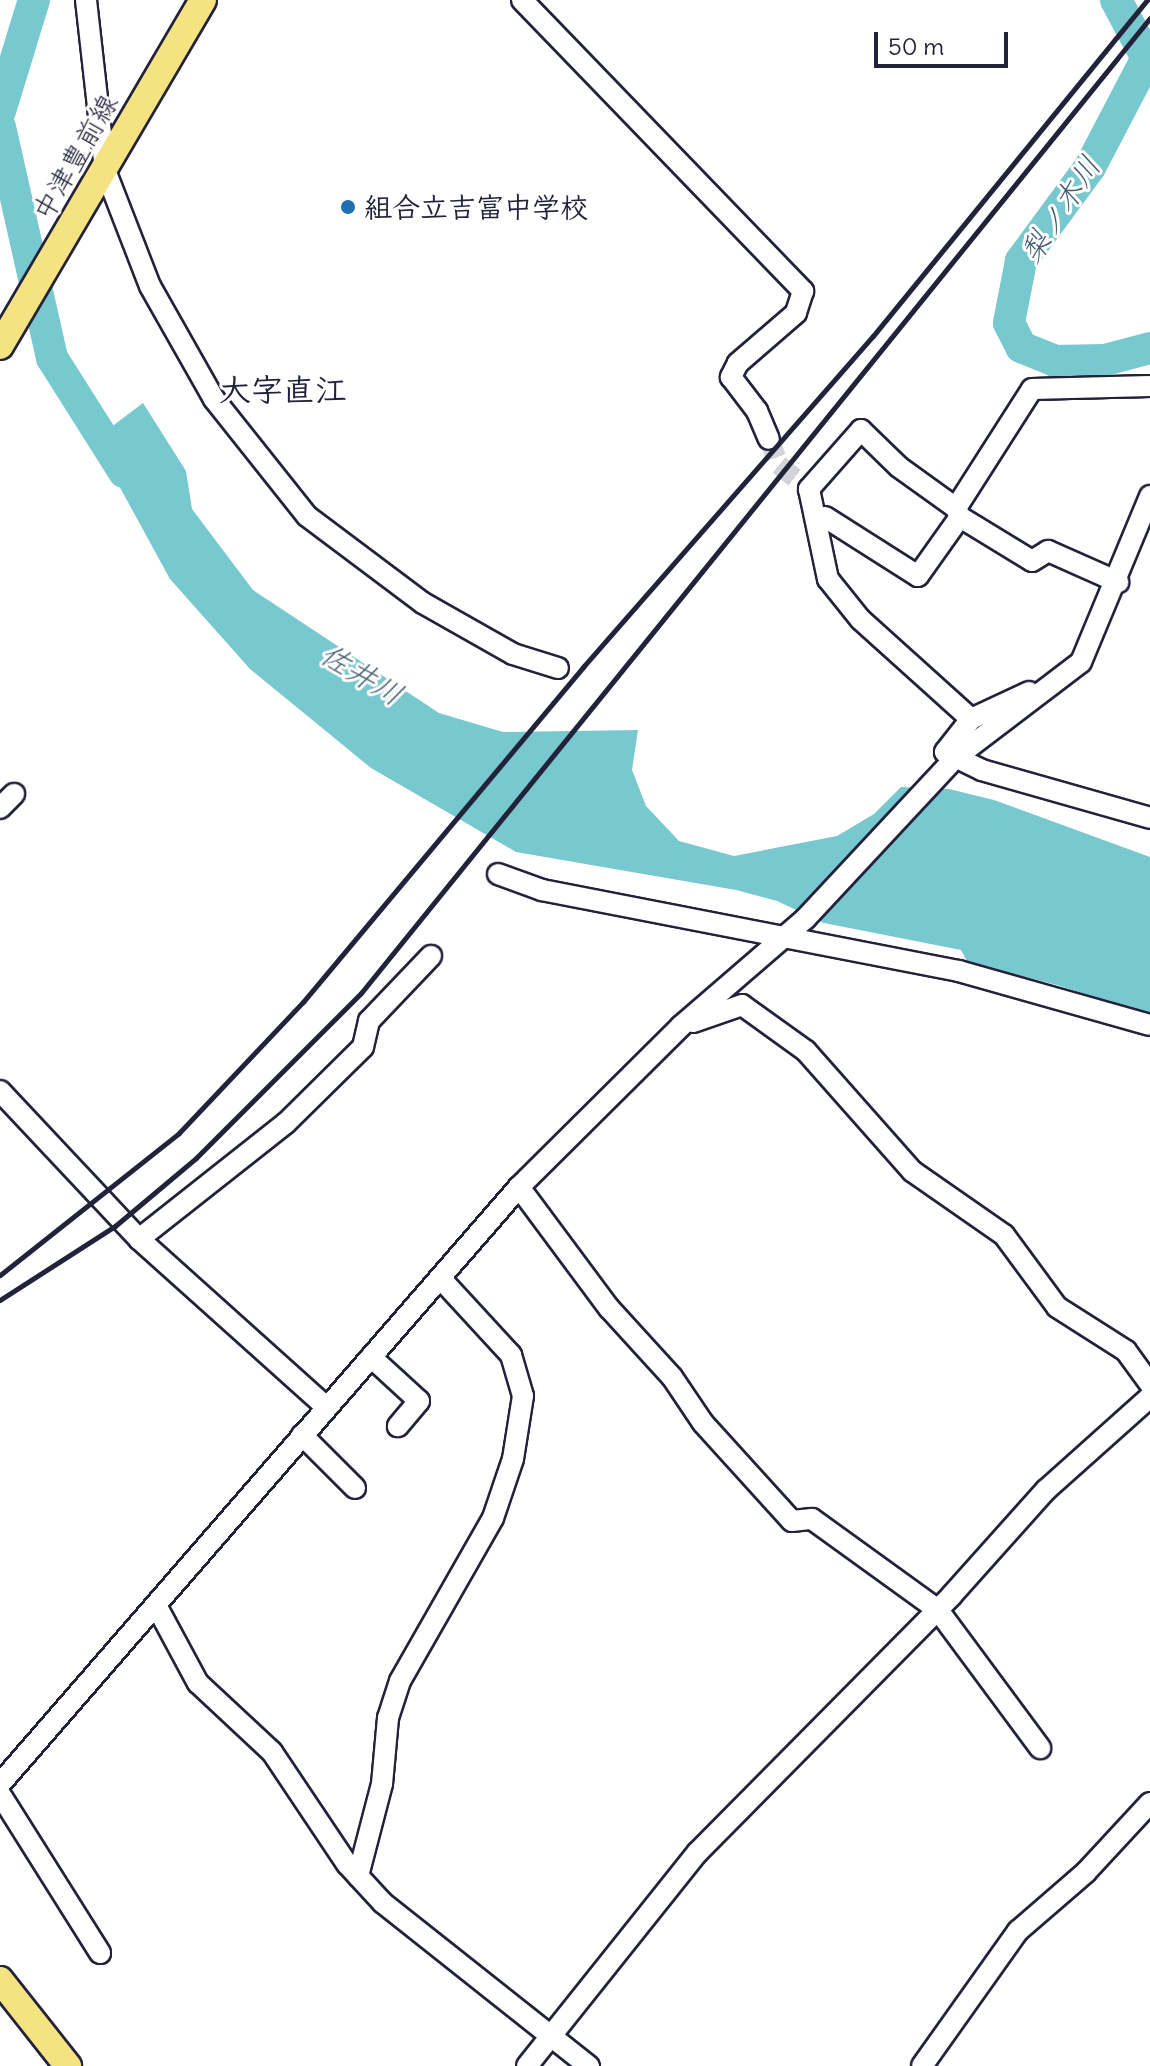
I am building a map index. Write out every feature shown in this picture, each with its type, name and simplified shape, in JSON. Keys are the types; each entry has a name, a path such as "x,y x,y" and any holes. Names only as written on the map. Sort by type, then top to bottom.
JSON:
{"main road":[{"name":"中津豊前線","path":"0,346 203,0"},
{"path":"0,1980 68,2066"}],"street":[{"path":"86,0 105,170 150,286 214,399 307,516 423,603 513,654 558,668"},
{"path":"522,0 803,291 796,313 738,363 731,377 757,411 769,439"},
{"path":"825,517 918,576 1032,389 1150,386"},
{"path":"971,719 860,619 828,579 809,489 861,430 899,467 958,512 1032,561 1048,551 1118,582"},
{"path":"0,1784 519,1187 681,1026 790,930 955,758 1039,698 1081,662 1118,582 1150,496"},
{"path":"1039,698 1032,691 971,719 945,752 955,758 1150,818"},
{"path":"498,874 542,890 790,930 959,971 1150,1025"},
{"path":"139,1239 286,1123 363,1047 369,1021 431,956"},
{"path":"681,1026 742,1005 806,1051 912,1171 1004,1235 1057,1307 1126,1351 1150,1384"},
{"path":"0,1091 139,1239 326,1407"},
{"path":"519,1187 609,1308 672,1377 703,1423 792,1521 812,1519 938,1610 1040,1748"},
{"path":"358,1876 382,1784 388,1718 400,1681 493,1518 513,1459 523,1396 511,1355 441,1279"},
{"path":"371,1357 419,1401 398,1426"},
{"path":"527,2066 698,1852 938,1610 1046,1490 1150,1397"},
{"path":"302,1435 355,1488"},
{"path":"157,1607 198,1683 272,1752 358,1876 383,1903 589,2066"},
{"path":"0,1794 100,1953"},
{"path":"922,2066 952,2031 1018,1931 1147,1812"}],"water":[{"path":"143,403 186,471 192,509 253,590 439,713 503,732 638,730 632,770 646,806 679,841 734,856 837,836 874,814 901,787 949,789 994,800 1150,857 1150,1015 1057,985 968,963 961,950 824,923 777,901 736,890 516,852 371,768 250,669 170,579 94,440"}],"waterway":[{"name":"佐井川","path":"0,111 34,0"},
{"name":"梨ノ木川","path":"1116,0 1147,58 1090,167 1021,261 1009,323 1021,347 1055,361 1105,360 1150,348"},
{"name":"佐井川","path":"0,127 52,358 124,472"}],"tunnel":[{"path":"769,439 779,465 809,489"}],"railway":[{"path":"0,1275 179,1133 303,1002 583,667 873,336 1147,0"},
{"path":"0,1300 115,1226 196,1158 361,993 1150,18"}],"place":[{"name":"組合立吉富中学校","path":"348,207"}],"district":[{"name":"大字直江","path":"283,390"}]}
